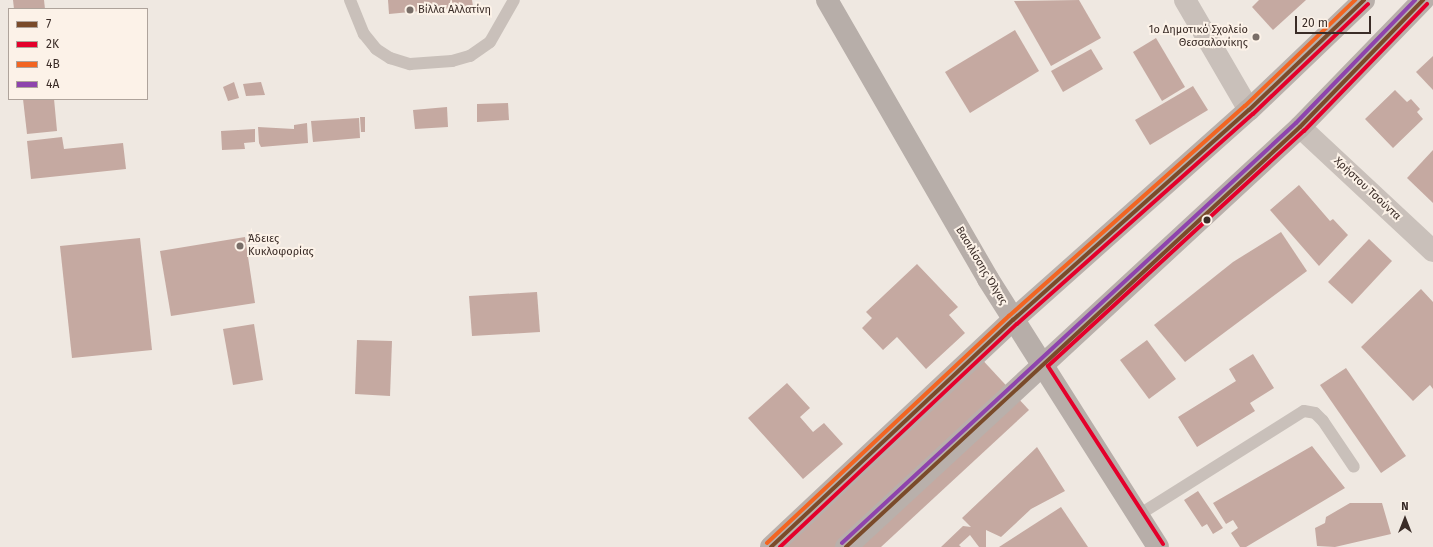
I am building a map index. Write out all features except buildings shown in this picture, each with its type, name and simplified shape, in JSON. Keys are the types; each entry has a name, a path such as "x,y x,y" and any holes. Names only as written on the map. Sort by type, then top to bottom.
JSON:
{"main road":[{"name":"Βασιλίσσης Όλγας","path":"827,0 1040,365 1158,547"},
{"path":"771,547 1013,320 1248,110 1364,0"},
{"path":"846,547 1040,365 1300,127 1423,0"}],"street":[{"path":"1185,0 1248,110"},
{"name":"Χρήστου Τσούντα","path":"1300,127 1433,251"}],"lane":[{"path":"350,0 364,34 376,49 390,58 410,64 452,61 470,56 490,42 514,0"},
{"path":"1137,516 1304,411 1315,412 1323,421 1354,467"}],"transit line":[{"name":"4Β","path":"767,543 1009,316 1245,106 1355,0"},
{"name":"7","path":"771,547 1013,320 1249,110 1364,0"},
{"name":"4Α","path":"842,543 1296,123 1415,0"},
{"name":"7","path":"846,547 1300,127 1423,0"},
{"name":"2Κ","path":"780,547 1017,324 1253,114 1368,4"},
{"name":"2Κ","path":"1163,544 1048,366 1304,131 1427,4"}],"place":[{"name":"Βίλλα Αλλατίνη","path":"410,10"},
{"name":"1ο Δημοτικό Σχολείο Θεσσαλονίκης","path":"1256,37"},
{"name":"Άδειες Κυκλοφορίας","path":"240,246"}]}
